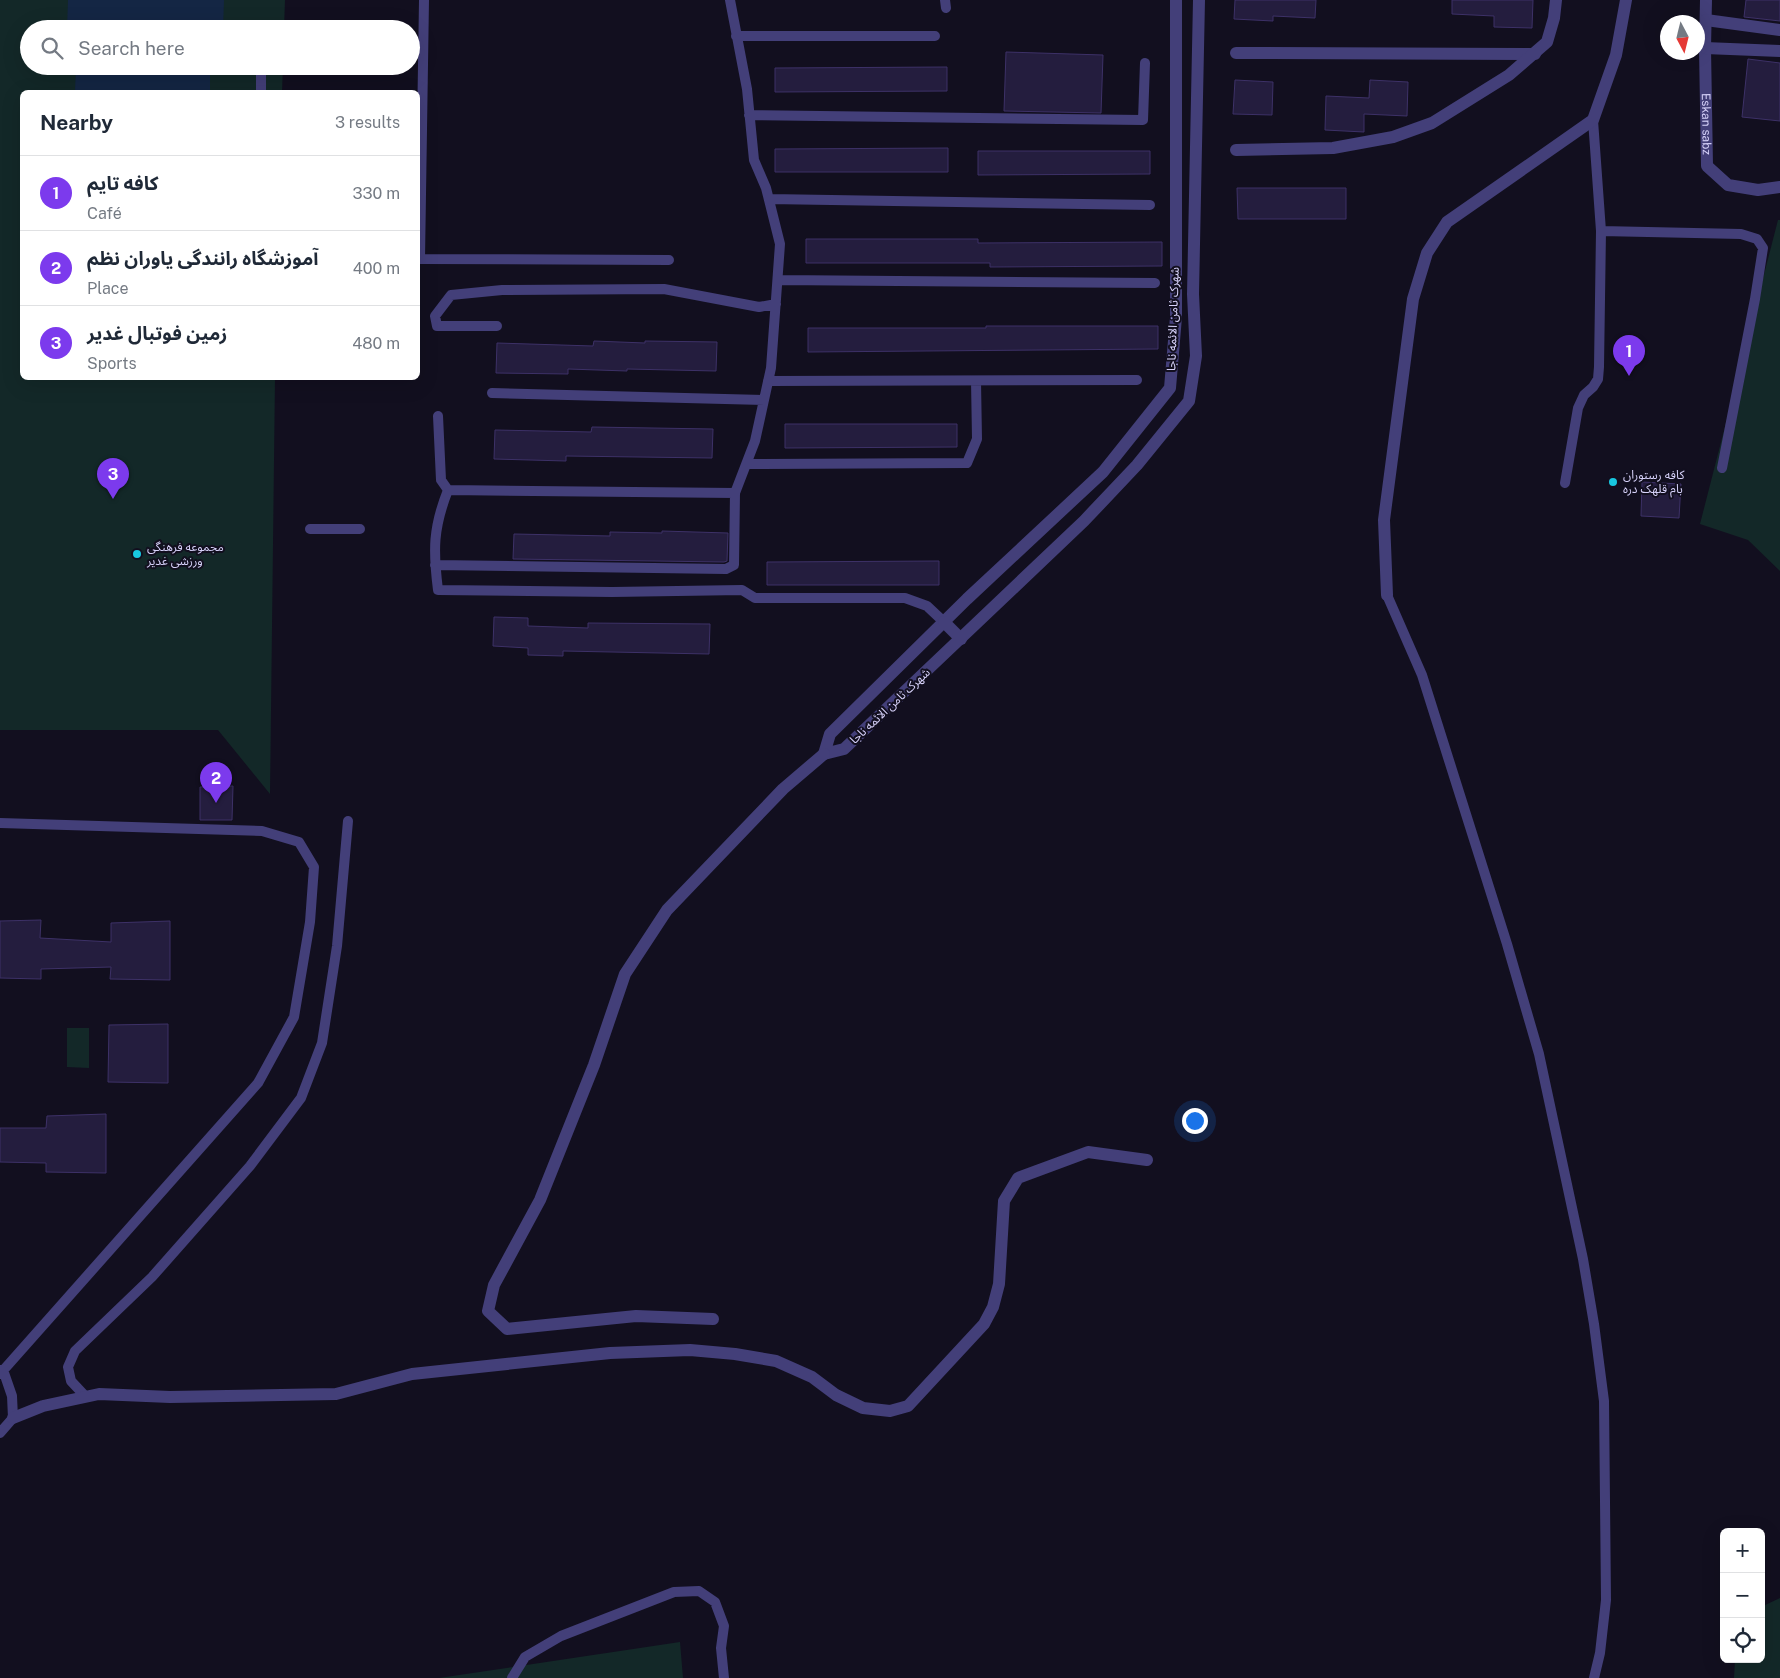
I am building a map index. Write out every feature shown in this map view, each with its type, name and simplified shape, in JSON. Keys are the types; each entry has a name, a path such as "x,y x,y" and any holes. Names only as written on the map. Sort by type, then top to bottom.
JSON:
{"street":[{"name":"شهرک ثامن الائمه ناجا","path":"1176,0 1176,305 1170,388 1103,472 944,622 830,734 824,754 844,750 1084,521 1127,476 1189,401 1196,356 1193,304 1199,0"},
{"path":"1236,150 1333,148 1393,137 1432,123 1509,76 1547,42 1554,18 1556,0"},
{"path":"1387,595 1384,520 1413,299 1427,253 1447,222 1593,120 1616,54 1626,0"},
{"name":"Eskan sabz","path":"1706,0 1707,166 1728,185 1758,190 1780,187"},
{"path":"1706,20 1780,30"},
{"path":"1705,48 1780,51"},
{"path":"1236,53 1534,54"},
{"path":"1176,76 1197,77"},
{"path":"1176,305 1193,304"},
{"path":"1112,461 1127,476"},
{"path":"944,622 961,639"},
{"path":"713,1319 636,1316 506,1329 488,1310 494,1285 540,1200 594,1065 625,974 667,910 784,789 824,754"},
{"path":"13,1418 43,1406 99,1394 170,1397 336,1394 412,1374 610,1353 690,1350 735,1354 776,1361 812,1377 836,1395 863,1408 890,1411 908,1406 984,1324 993,1307 999,1284 1004,1200 1018,1178 1088,1152 1147,1160"}],"lane":[{"path":"424,0 420,259 669,260"},
{"path":"435,565 726,569 734,565 735,493 756,441 768,381 780,244 766,188 754,160 747,89 730,0"},
{"path":"736,36 935,36"},
{"path":"749,115 1143,120 1145,63"},
{"path":"261,75 261,90"},
{"path":"1565,483 1578,408 1584,395 1593,387 1598,378 1601,231 1593,120"},
{"path":"769,199 1150,205"},
{"path":"1601,231 1741,234 1757,239 1763,248 1722,468"},
{"path":"778,280 1155,283"},
{"path":"497,326 437,326 434,316 451,295 502,290 664,289 759,307 776,304"},
{"path":"768,381 1137,380"},
{"path":"747,464 967,463 977,439 976,381"},
{"path":"492,393 764,400"},
{"path":"438,416 441,480 448,490"},
{"path":"448,490 735,493"},
{"path":"448,490 439,514 434,543 438,590 612,592 742,590 755,598 905,598 927,606 944,622"},
{"path":"310,529 360,529"},
{"path":"1387,595 1422,675 1540,1054 1582,1259 1594,1324 1604,1401 1606,1600 1600,1654 1594,1678"},
{"path":"86,1397 71,1381 68,1367 75,1350 152,1276 250,1166 301,1098 322,1043 337,946 348,821"},
{"path":"0,823 262,831 299,842 314,867 310,922 294,1017 258,1083 1,1371 12,1396 13,1418 0,1433"},
{"path":"512,1678 525,1657 561,1636 674,1592 699,1591 715,1602 724,1626 721,1648 724,1678"}],"green space":[{"name":"مجموعه فرهنگی ورزشی غدیر","path":"0,0 285,0 284,20 20,20 20,75 283,75 282,90 20,90 20,380 275,380 270,794 218,730 0,730"},
{"path":"1778,220 1780,220 1780,571 1748,540 1700,524"},
{"path":"67,1028 89,1028 89,1068 67,1067"},
{"path":"1780,1598 1780,1678 1734,1678 1735,1663 1765,1663 1765,1605"},
{"path":"680,1642 683,1678 439,1678"}],"water":[{"path":"68,0 224,0 223,20 67,20"},
{"path":"76,75 210,75 210,90 75,90"}],"building":[{"path":"1235,0 1316,0 1315,18 1273,16 1273,21 1234,19"},
{"path":"1452,0 1533,0 1532,28 1494,27 1494,16 1452,14"},
{"path":"1746,0 1780,0 1780,21 1744,17"},
{"path":"1006,52 1103,55 1101,113 1004,111"},
{"path":"1748,59 1780,63 1780,121 1742,117"},
{"path":"947,67 947,91 775,92 775,68"},
{"path":"1235,80 1273,82 1272,115 1233,114"},
{"path":"1370,80 1408,82 1407,116 1364,114 1364,132 1325,130 1326,96 1369,98"},
{"path":"948,148 948,172 775,172 775,149"},
{"path":"978,151 1150,151 1150,174 978,175"},
{"path":"1237,188 1346,188 1346,219 1238,219"},
{"path":"806,239 978,239 978,243 1162,242 1162,266 990,267 990,263 806,263"},
{"path":"986,326 1158,326 1158,349 808,352 808,328 986,328"},
{"path":"594,341 645,343 645,341 717,342 716,371 568,369 568,374 496,373 497,343 593,346"},
{"path":"785,424 957,424 957,447 785,448"},
{"path":"592,427 713,429 712,458 566,456 566,461 494,459 495,430 591,432"},
{"path":"1642,482 1681,484 1679,518 1641,516"},
{"path":"662,531 728,533 727,561 513,559 514,534 610,536 610,532 662,533"},
{"path":"939,561 939,585 767,585 767,562"},
{"path":"494,617 528,618 528,626 588,628 588,623 710,624 709,654 563,651 563,656 528,655 528,648 493,646"},
{"path":"233,786 232,820 200,820 200,787"},
{"path":"41,920 40,938 111,942 111,923 170,921 170,980 110,979 111,967 41,969 41,979 0,978 0,921"},
{"path":"168,1024 168,1083 108,1082 109,1025"},
{"path":"106,1114 106,1173 46,1172 46,1163 0,1162 0,1128 46,1128 47,1116"}],"place":[{"name":"کافه تایم","path":"1629,376"},
{"name":"کافه رستوران بام قلهک دره","path":"1613,482"},
{"name":"زمین فوتبال غدیر","path":"113,499"},
{"name":"مجموعه فرهنگی ورزشی غدیر","path":"137,554"},
{"name":"آموزشگاه رانندگی یاوران نظم","path":"216,803"}]}
